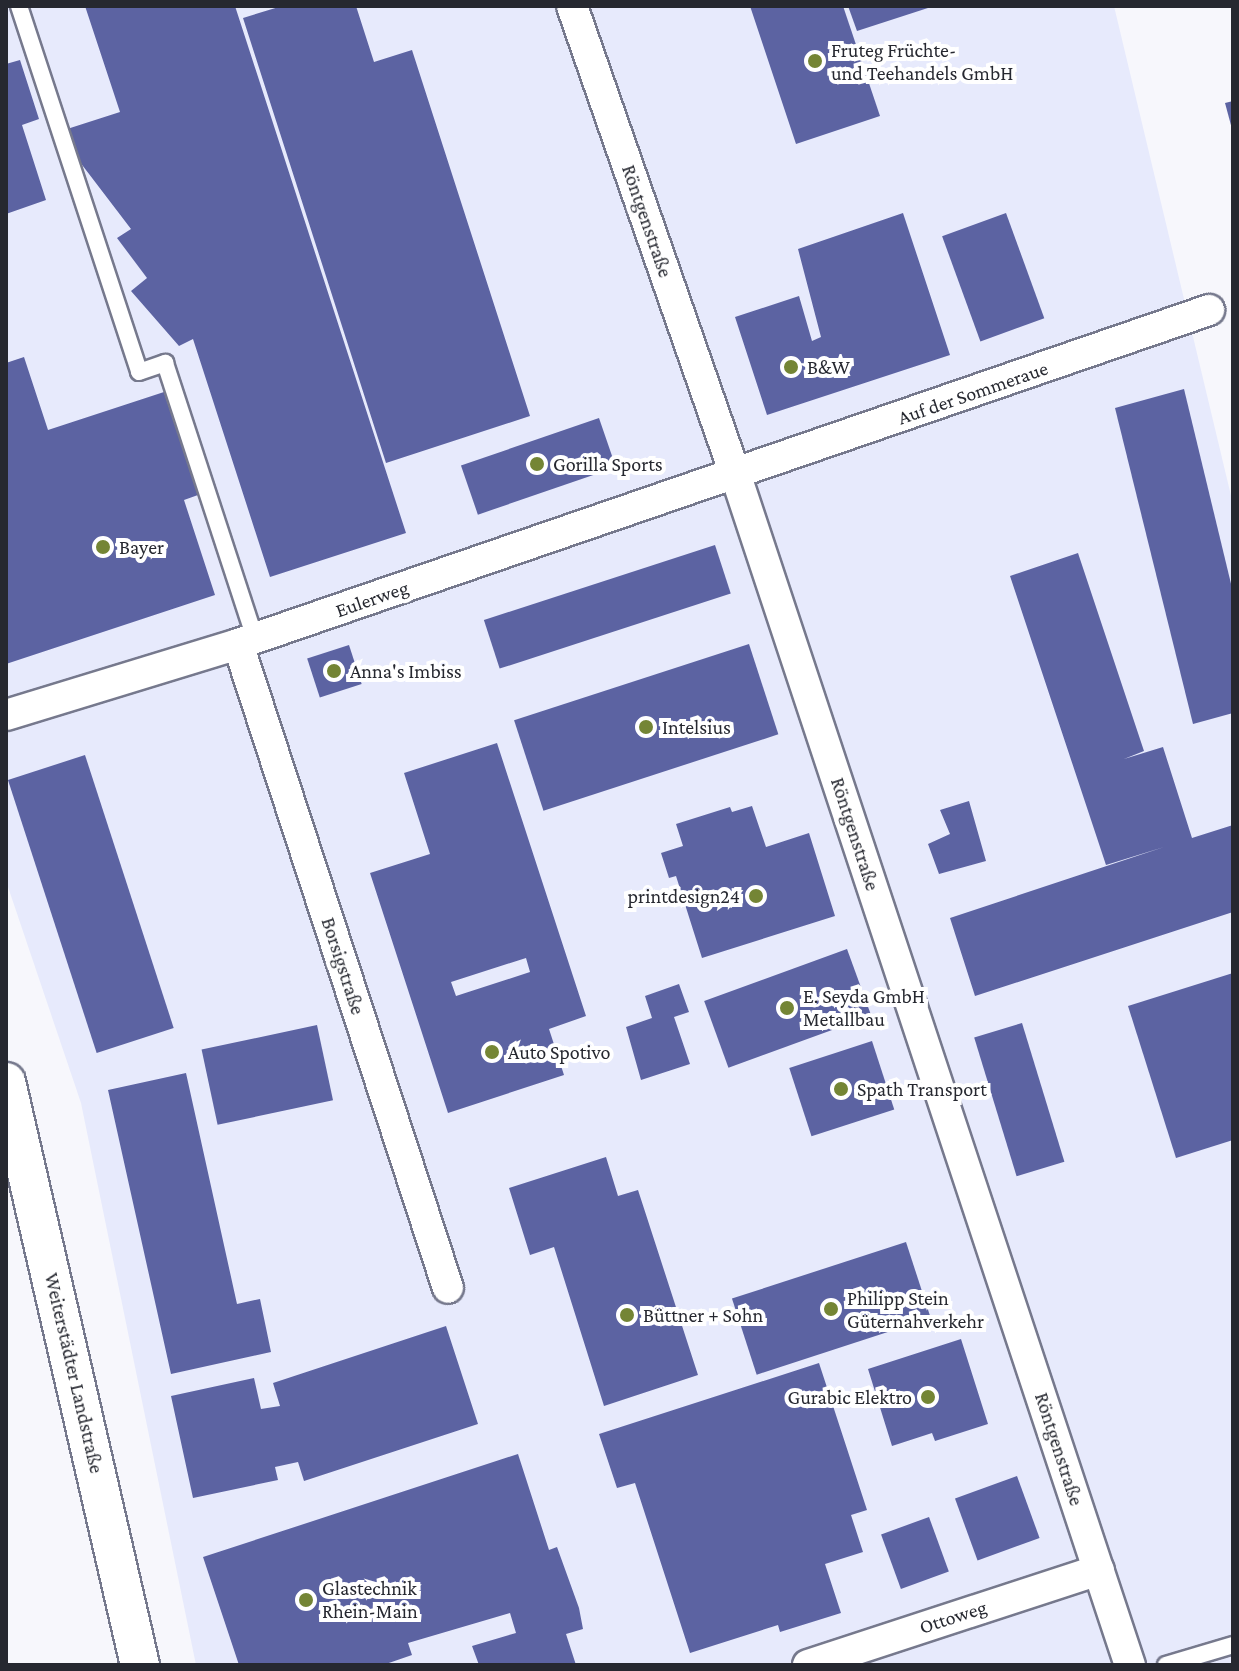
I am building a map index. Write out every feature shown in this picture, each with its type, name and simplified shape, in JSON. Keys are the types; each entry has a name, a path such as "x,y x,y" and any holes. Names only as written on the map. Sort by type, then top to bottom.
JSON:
{"street":[{"name":"Röntgenstraße","path":"572,6 736,476 1130,1665"},
{"name":"Auf der Sommeraue","path":"736,476 1209,310"},
{"name":"Eulerweg","path":"6,715 246,642 736,476"},
{"name":"Borsigstraße","path":"246,642 448,1288"},
{"name":"Weiterstädter Landstraße","path":"6,1082 140,1665"},
{"name":"Ottoweg","path":"808,1665 1099,1570"}],"lane":[{"path":"19,6 139,372 165,363 246,642"},
{"path":"1166,1665 1233,1645"}],"shaded area":[{"path":"6,6 1114,6 1233,504 1233,1665 196,1665 81,1103 6,881"}],"building":[{"path":"85,6 235,6 406,533 270,577 193,339 179,346 131,291 147,278 117,238 131,229 73,153 64,130 120,112"},
{"path":"282,6 356,6 374,62 412,50 530,416 386,463 243,18"},
{"name":"Fruteg Früchte- und Teehandels GmbH","path":"750,6 843,6 880,116 796,144"},
{"path":"848,6 931,6 931,7 857,31"},
{"path":"20,60 39,119 22,125 46,200 6,214 6,64"},
{"path":"1233,101 1233,129 1232,129 1225,103"},
{"path":"903,213 950,355 767,415 735,317 799,296 812,341 821,337 798,249"},
{"path":"1006,213 1044,318 980,342 942,236"},
{"name":"Bayer","path":"24,357 48,430 164,392 198,495 184,500 215,595 6,664 6,363"},
{"path":"1184,389 1233,592 1233,713 1193,724 1115,408"},
{"name":"Gorilla Sports","path":"599,418 616,467 478,515 461,466"},
{"path":"715,545 731,594 500,669 484,620"},
{"path":"1078,553 1144,751 1124,759 1163,747 1192,838 1233,825 1233,912 975,996 950,918 1164,847 1106,865 1010,576"},
{"name":"Intelsius","path":"749,644 778,734 543,811 514,720"},
{"name":"Anna's Imbiss","path":"349,645 362,684 320,698 307,659"},
{"path":"497,743 586,1016 549,1029 564,1075 448,1113 370,873 430,854 404,773","holes":["526,958 530,972 456,996 451,982"]},
{"path":"85,755 174,1028 97,1053 8,780"},
{"path":"969,801 986,861 939,874 928,844 950,834 940,810"},
{"name":"printdesign24","path":"752,806 766,847 809,833 835,916 702,958 676,876 669,878 661,853 683,846 676,824 730,807 732,812"},
{"name":"E. Seyda GmbH Metallbau","path":"847,949 871,1016 728,1068 704,1001"},
{"path":"1233,973 1233,1140 1176,1158 1128,1006"},
{"path":"679,984 689,1012 674,1017 690,1064 641,1080 626,1027 652,1018 645,996"},
{"path":"1022,1023 1064,1162 1017,1176 974,1038"},
{"path":"317,1025 333,1100 218,1125 202,1050"},
{"name":"Spath Transport","path":"872,1041 894,1109 812,1136 789,1068"},
{"path":"186,1073 237,1304 260,1299 271,1352 171,1374 108,1090"},
{"name":"Büttner + Sohn","path":"606,1157 618,1196 638,1190 698,1375 604,1406 554,1247 530,1255 509,1188"},
{"name":"Philipp Stein Güternahverkehr","path":"906,1242 931,1318 757,1375 732,1299"},
{"path":"446,1326 478,1424 304,1481 298,1462 275,1467 278,1480 193,1498 171,1396 254,1378 261,1409 280,1406 273,1383"},
{"name":"Gurabic Elektro","path":"961,1339 988,1424 935,1441 932,1433 892,1446 868,1369"},
{"path":"819,1363 867,1510 851,1515 863,1552 825,1564 841,1613 780,1632 778,1625 690,1653 635,1483 617,1488 599,1434"},
{"path":"518,1454 549,1550 557,1547 579,1608 583,1629 566,1634 576,1665 479,1665 472,1646 516,1633 510,1613 408,1643 412,1655 383,1665 239,1665 203,1557"},
{"path":"1017,1476 1040,1538 978,1561 955,1499"},
{"path":"929,1517 949,1572 901,1589 881,1534"}],"place":[{"name":"Fruteg Früchte- und Teehandels GmbH","path":"815,61"},
{"name":"B&W","path":"791,367"},
{"name":"Gorilla Sports","path":"537,464"},
{"name":"Bayer","path":"103,547"},
{"name":"Anna's Imbiss","path":"334,671"},
{"name":"Intelsius","path":"646,727"},
{"name":"printdesign24","path":"756,896"},
{"name":"E. Seyda GmbH Metallbau","path":"787,1008"},
{"name":"Auto Spotivo","path":"492,1052"},
{"name":"Spath Transport","path":"841,1089"},
{"name":"Philipp Stein Güternahverkehr","path":"831,1309"},
{"name":"Büttner + Sohn","path":"627,1315"},
{"name":"Gurabic Elektro","path":"928,1397"},
{"name":"Glastechnik Rhein-Main","path":"306,1600"}]}
